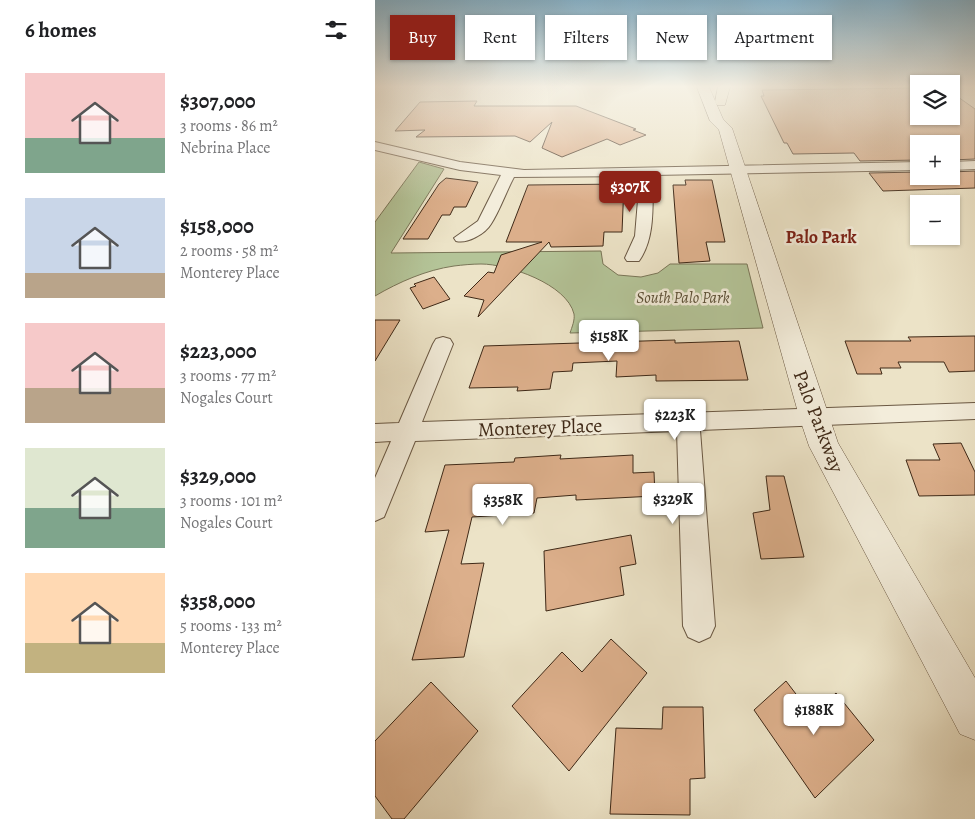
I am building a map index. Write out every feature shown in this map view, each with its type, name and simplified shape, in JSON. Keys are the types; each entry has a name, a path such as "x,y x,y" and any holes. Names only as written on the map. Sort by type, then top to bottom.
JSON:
{"street":[{"name":"Palo Parkway","path":"726,125 813,416 824,446 975,719"},
{"path":"378,149 460,166 509,173 910,166"},
{"path":"960,166 975,165"},
{"path":"633,258 643,236 647,172"},
{"path":"462,238 483,224 509,173"},
{"path":"375,509 443,344"},
{"name":"Monterey Place","path":"375,433 975,411"},
{"path":"688,422 699,626"}],"green space":[{"name":"South Palo Park","path":"419,162 444,169 391,253 601,251 603,264 618,275 641,277 658,273 670,264 747,264 763,328 570,333 574,314 569,303 549,285 520,272 481,264 433,270 403,281 375,296 375,222"}],"building":[{"path":"400,125 548,125 530,142 515,136 416,137 425,130 395,131"},
{"path":"551,125 626,125 646,135 620,145 607,139 562,157 542,148"},
{"path":"775,125 975,125 975,159 960,160 960,135 910,135 910,160 860,161 854,153 793,154 787,143 784,143"},
{"path":"975,171 975,188 883,191 869,173 910,172 910,185 960,185 960,172"},
{"path":"446,178 478,182 466,207 454,207 450,215 442,215 428,239 403,239 439,184"},
{"path":"685,180 712,180 725,242 706,242 710,261 679,263 673,185 686,185"},
{"path":"624,184 622,232 604,232 603,246 551,247 549,242 478,317 484,300 464,296 488,272 494,273 501,255 542,242 506,242 528,185"},
{"path":"434,277 450,299 423,309 410,288 416,286 414,284"},
{"path":"375,320 400,320 375,361"},
{"path":"975,336 975,371 949,372 944,362 898,362 901,368 880,368 882,374 857,374 845,341 911,341 908,337"},
{"path":"675,340 675,343 739,341 748,380 656,381 656,375 616,377 617,361 573,363 572,371 553,372 550,389 517,391 518,387 469,388 484,346"},
{"path":"961,443 975,472 975,495 919,496 906,460 940,460 933,444"},
{"path":"561,455 560,459 633,455 633,473 654,472 655,496 576,500 576,495 537,498 534,513 472,517 461,564 484,563 464,657 412,660 449,530 425,532 445,465 514,462 515,458"},
{"path":"766,476 784,476 804,557 761,559 753,513 770,510"},
{"path":"631,535 636,564 620,567 624,595 546,611 544,551"},
{"path":"611,639 647,673 569,771 512,706 562,652 582,672"},
{"path":"786,681 812,715 836,693 874,740 815,798 754,710"},
{"path":"431,682 478,731 404,819 392,819 375,796 375,741"},
{"path":"663,707 703,707 705,778 690,779 690,815 610,814 616,728 662,729"}],"district":[{"name":"Palo Park","path":"821,237"}]}
